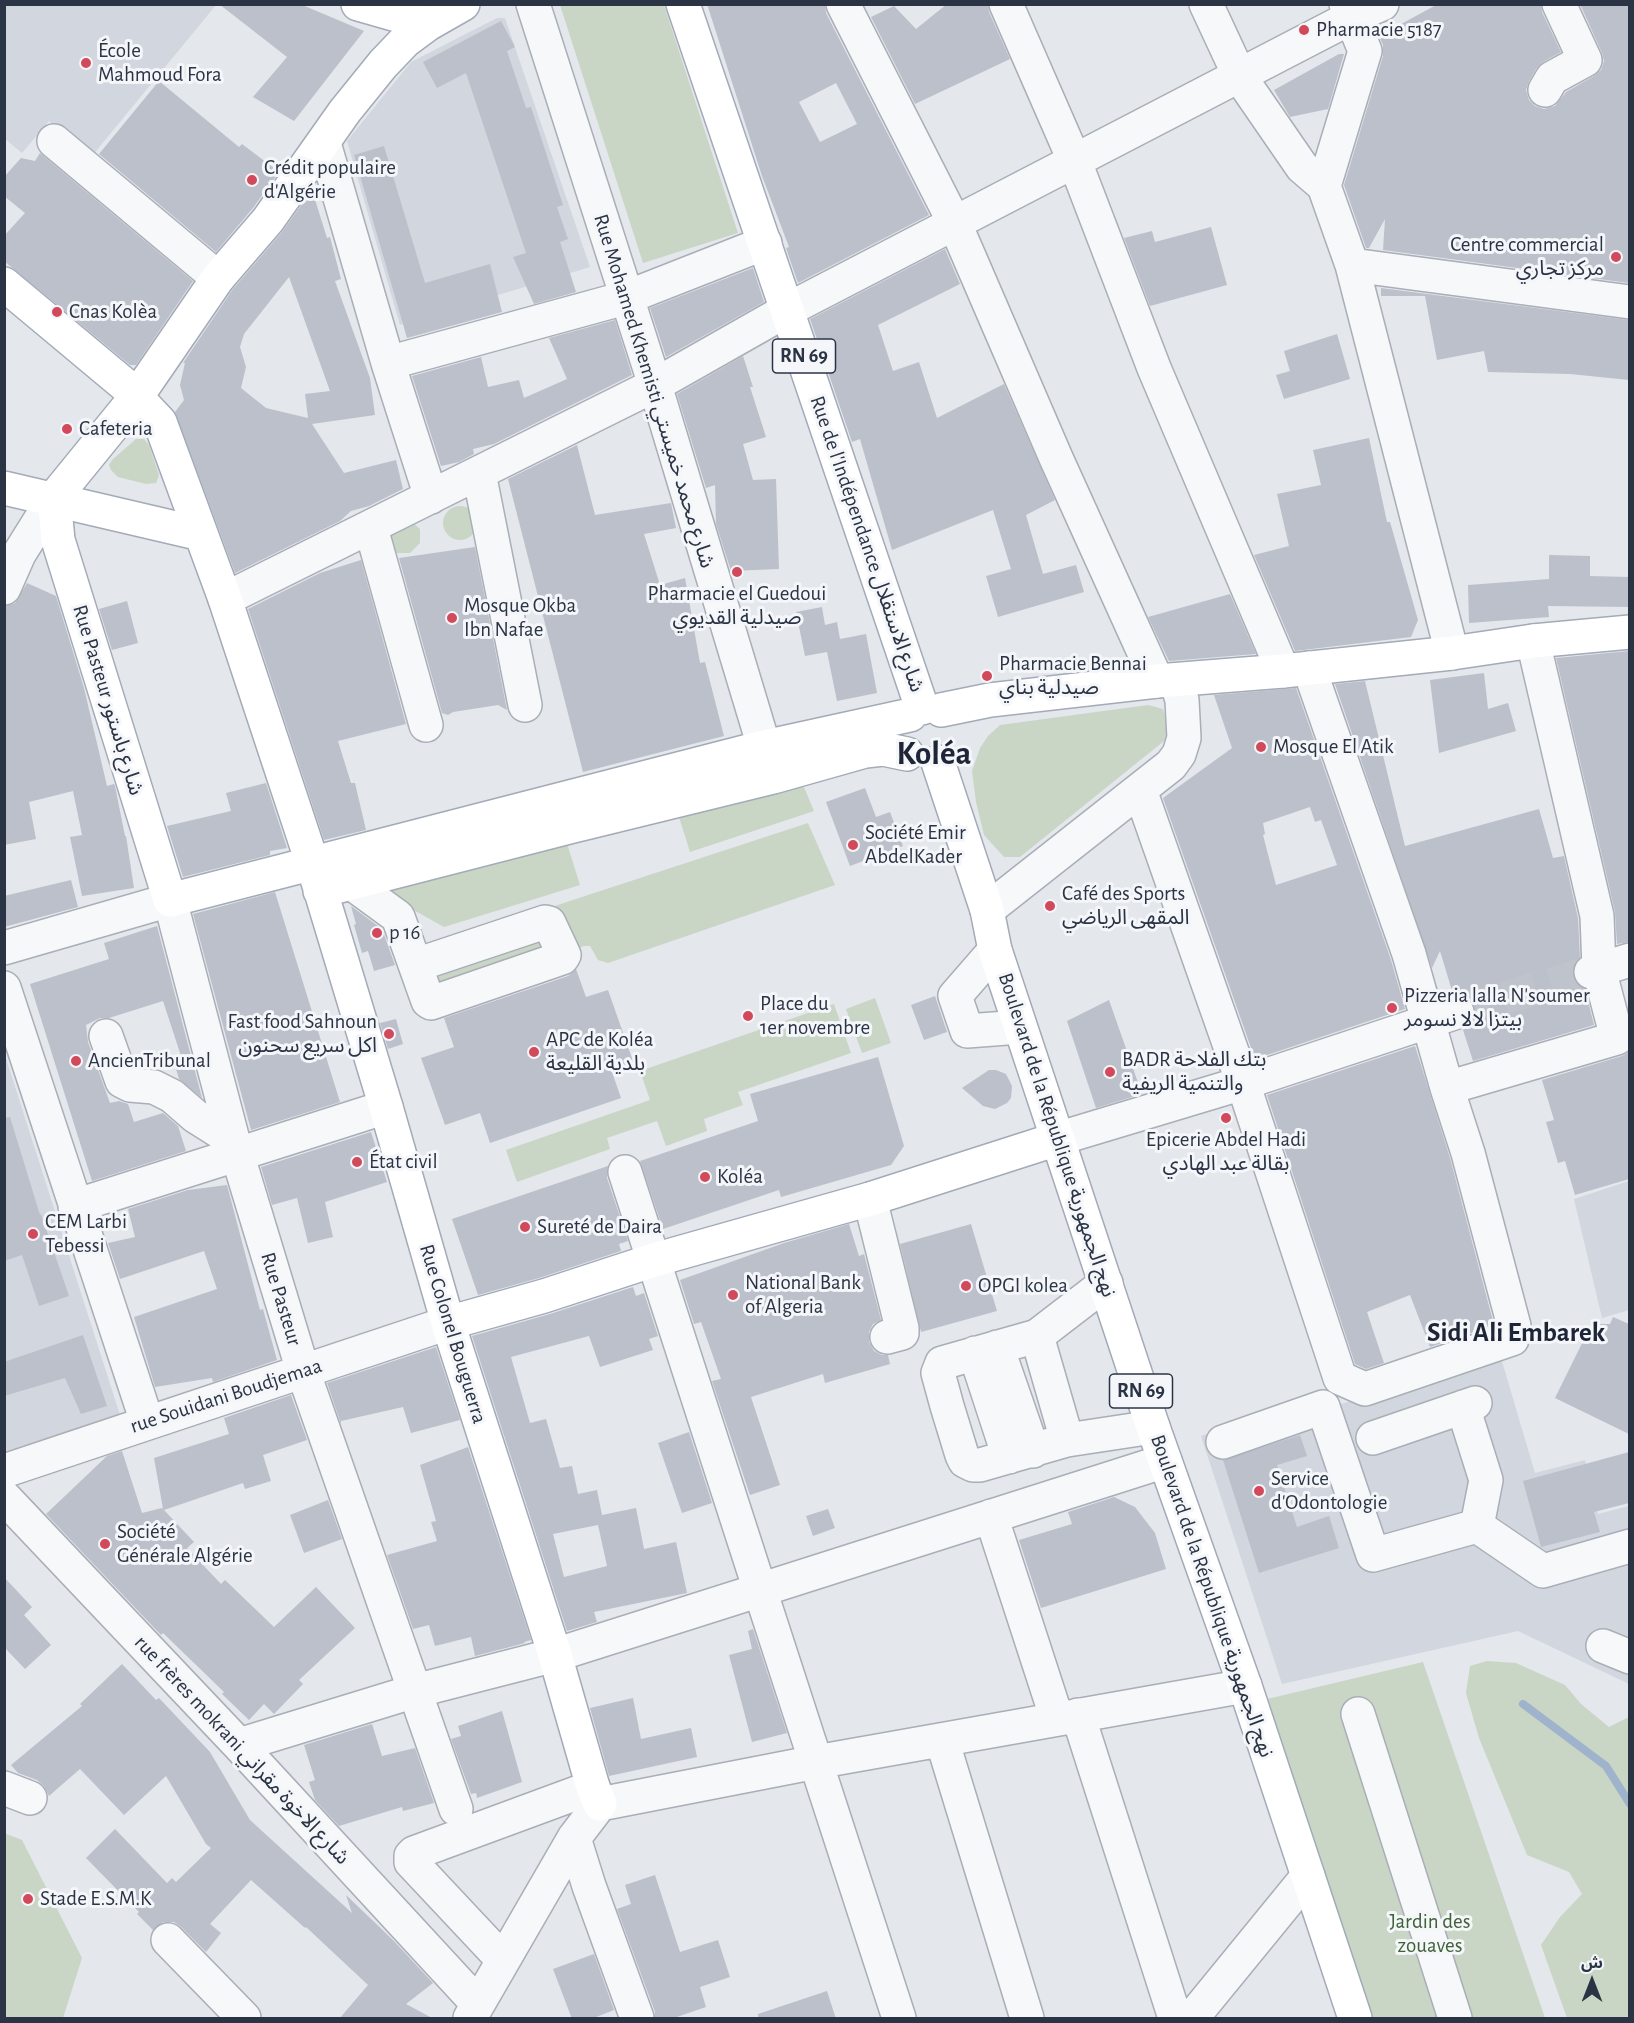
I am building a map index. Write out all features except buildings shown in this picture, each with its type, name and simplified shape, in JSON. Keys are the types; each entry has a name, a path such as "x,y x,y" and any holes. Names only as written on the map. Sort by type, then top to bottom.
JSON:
{"main road":[{"path":"358,4 420,14 463,4"},
{"name":"Rue de l'Indépendance شارع الاستقلال","path":"683,4 789,309 924,711"},
{"path":"54,498 137,396 218,278 268,220 345,111 405,41 420,14"},
{"name":"Rue Colonel Bouguerra","path":"4,284 137,396 160,422 327,879 386,1107 448,1323 555,1655 597,1796"},
{"path":"4,488 201,534"},
{"name":"Rue Pasteur شارع باستور","path":"54,498 58,540 170,900"},
{"path":"170,900 327,879 769,762 924,711 990,700 1452,653 1533,641 1629,632"},
{"path":"327,879 769,762 878,749 922,758 944,759 952,749 956,737 950,719 924,711 905,719 901,730 901,743 922,758"},
{"name":"Boulevard de la République نهج الجمهورية","path":"922,758 987,910 996,950 1057,1139 1153,1427 1245,1686 1354,2019"},
{"path":"448,1323 544,1296 654,1260 870,1199 1057,1139"}],"street":[{"name":"Rue Mohamed Khemisti شارع محمد خميستي","path":"533,4 625,298 655,385 769,762"},
{"path":"843,4 955,224 1056,458 1166,681 1182,700 1184,738 1179,754 1171,765 987,910"},
{"path":"1006,4 1075,162 1154,368 1296,669 1409,954 1443,1016 1447,1088 1471,1165 1514,1326 1512,1339 1365,1389 1340,1378 1243,1083 1140,790"},
{"path":"1206,4 1240,77 1302,167 1324,186 1352,265 1452,653"},
{"path":"225,599 655,385 789,309 1240,77 1348,11 1382,4"},
{"path":"1545,90 1552,78 1585,60 1559,4"},
{"path":"1324,186 1365,51 1348,11"},
{"path":"54,141 218,278"},
{"path":"324,143 388,363 431,497"},
{"path":"388,363 625,298 765,243"},
{"path":"1352,265 1629,302"},
{"path":"479,473 525,705"},
{"path":"4,588 19,554 54,498"},
{"path":"371,528 426,725"},
{"path":"1447,1088 1617,1038 1595,970 1597,916 1533,641"},
{"path":"327,879 398,917 416,965"},
{"path":"4,948 170,900"},
{"name":"Rue Pasteur","path":"170,900 235,1147 303,1371 456,1809"},
{"path":"996,950 955,996 967,1031 1020,1027"},
{"path":"1595,970 1629,960"},
{"path":"4,988 147,1422"},
{"path":"1057,1139 1243,1083 1443,1016"},
{"path":"106,1036 122,1081 130,1085 154,1087 172,1096 235,1147"},
{"path":"75,1206 235,1147 386,1107"},
{"path":"625,1172 898,2019"},
{"path":"870,1199 902,1328 902,1333 887,1337"},
{"path":"1106,1283 1008,1344 942,1363 938,1373 962,1455 965,1461 973,1465 980,1465 1041,1448 1153,1427"},
{"name":"rue Souidani Boudjemaa","path":"4,1471 448,1323"},
{"path":"1008,1344 1041,1448"},
{"path":"1008,1344 1041,1448"},
{"path":"1373,1438 1469,1405 1486,1480 1478,1526"},
{"path":"1223,1442 1323,1407 1373,1555 1478,1526"},
{"path":"239,1746 415,1691 555,1655 1165,1461"},
{"name":"rue frères mokrani شارع الاخوة مقراني","path":"4,1497 438,1961 474,2011"},
{"path":"992,1516 1175,2019"},
{"path":"1478,1526 1542,1571 1629,1545"},
{"path":"503,1960 411,1862 411,1856 414,1853 597,1796 816,1762 1245,1686"},
{"path":"1358,1714 1455,2019"},
{"path":"942,1740 1027,2019"},
{"path":"474,2011 597,1796"},
{"path":"574,1838 588,1886 637,2019"},
{"path":"1192,2019 1308,1876"},
{"path":"438,1961 473,1928"},
{"path":"168,1940 244,2019"}],"shaded area":[{"name":"École Mahmoud Fora","path":"4,5 216,5 92,156 49,121 22,153 5,139"},
{"path":"497,18 505,18 590,267 400,325 347,141 411,62"},
{"name":"CEM Larbi Tebessi","path":"4,1052 120,1415 5,1451 4,1451"},
{"path":"1629,1181 1629,1310 1602,1318 1574,1199"},
{"path":"1501,1358 1535,1473 1585,1460 1598,1514 1629,1506 1629,1684 1518,1631 1282,1684 1201,1436 1325,1392 1341,1404"}],"green space":[{"path":"560,5 664,5 738,233 643,263"},
{"path":"136,439 144,439 149,445 159,475 156,483 146,484 118,477 111,470 109,465 112,460"},
{"path":"460,506 472,511 477,523 472,535 460,540 448,535 443,523 448,511"},
{"path":"410,520 420,529 420,543 410,553 397,553 391,548 387,529"},
{"path":"1148,705 1163,709 1170,732 1164,741 1020,857 1004,857 984,835 976,802 972,771 980,748 988,736 1000,725"},
{"path":"801,780 814,811 690,852 678,814"},
{"path":"808,823 835,885 608,963 598,960 590,946 584,946 443,997 417,951"},
{"path":"565,837 580,885 444,927 376,889"},
{"path":"875,998 891,1043 862,1053 846,1009"},
{"path":"834,1004 851,1053 738,1092 743,1105 704,1119 707,1131 666,1146 657,1121 607,1138 610,1149 517,1182 506,1150 650,1100 640,1071"},
{"path":"1487,1661 1516,1663 1565,1685 1581,1704 1609,1727 1629,1717 1629,2018 1567,2018 1541,1945 1560,1917 1582,1894 1569,1872 1527,1855 1479,1738 1466,1693 1470,1666"},
{"name":"Jardin des zouaves","path":"1423,1662 1545,2018 1373,2018 1267,1699"},
{"name":"Stade E.S.M.K","path":"4,1833 22,1840 82,1958 63,2018 5,2018"}],"waterway":[{"path":"1523,1704 1606,1766 1630,1804"}],"tunnel":[{"path":"1457,1012 1591,972"}],"place":[{"name":"Pharmacie 5187","path":"1304,30"},
{"name":"École Mahmoud Fora","path":"86,63"},
{"name":"Crédit populaire d'Algérie","path":"252,180"},
{"name":"Centre commercial مركز تجاري","path":"1616,257"},
{"name":"Cnas Kolèa","path":"57,312"},
{"name":"Cafeteria","path":"67,429"},
{"name":"Pharmacie el Guedoui صيدلية القديوي","path":"737,572"},
{"name":"Mosque Okba Ibn Nafae","path":"452,618"},
{"name":"Pharmacie Bennai صيدلية بناي","path":"987,676"},
{"name":"Mosque El Atik","path":"1261,747"},
{"name":"Société Emir AbdelKader","path":"853,845"},
{"name":"Café des Sports المقهى الرياضي","path":"1050,906"},
{"name":"p 16","path":"377,933"},
{"name":"Pizzeria lalla N'soumer بيتزا لالا نسومر","path":"1392,1008"},
{"name":"Place du 1er novembre","path":"748,1016"},
{"name":"Fast food Sahnoun اكل سريع سحنون","path":"389,1034"},
{"name":"APC de Koléa بلدية القليعة","path":"534,1052"},
{"name":"AncienTribunal","path":"76,1061"},
{"name":"BADR بتك الفلاحة والتنمية الريفية","path":"1110,1072"},
{"name":"Epicerie Abdel Hadi بقالة عبد الهادي","path":"1226,1118"},
{"name":"État civil","path":"357,1162"},
{"name":"Koléa","path":"705,1177"},
{"name":"Sureté de Daira","path":"525,1227"},
{"name":"CEM Larbi Tebessi","path":"33,1234"},
{"name":"OPGI kolea","path":"966,1286"},
{"name":"National Bank of Algeria","path":"733,1295"},
{"name":"Service d'Odontologie","path":"1259,1491"},
{"name":"Société Générale Algérie","path":"105,1544"},
{"name":"Stade E.S.M.K","path":"28,1899"}],"district":[{"name":"Koléa","path":"934,754"},
{"name":"Sidi Ali Embarek","path":"1516,1333"}]}
